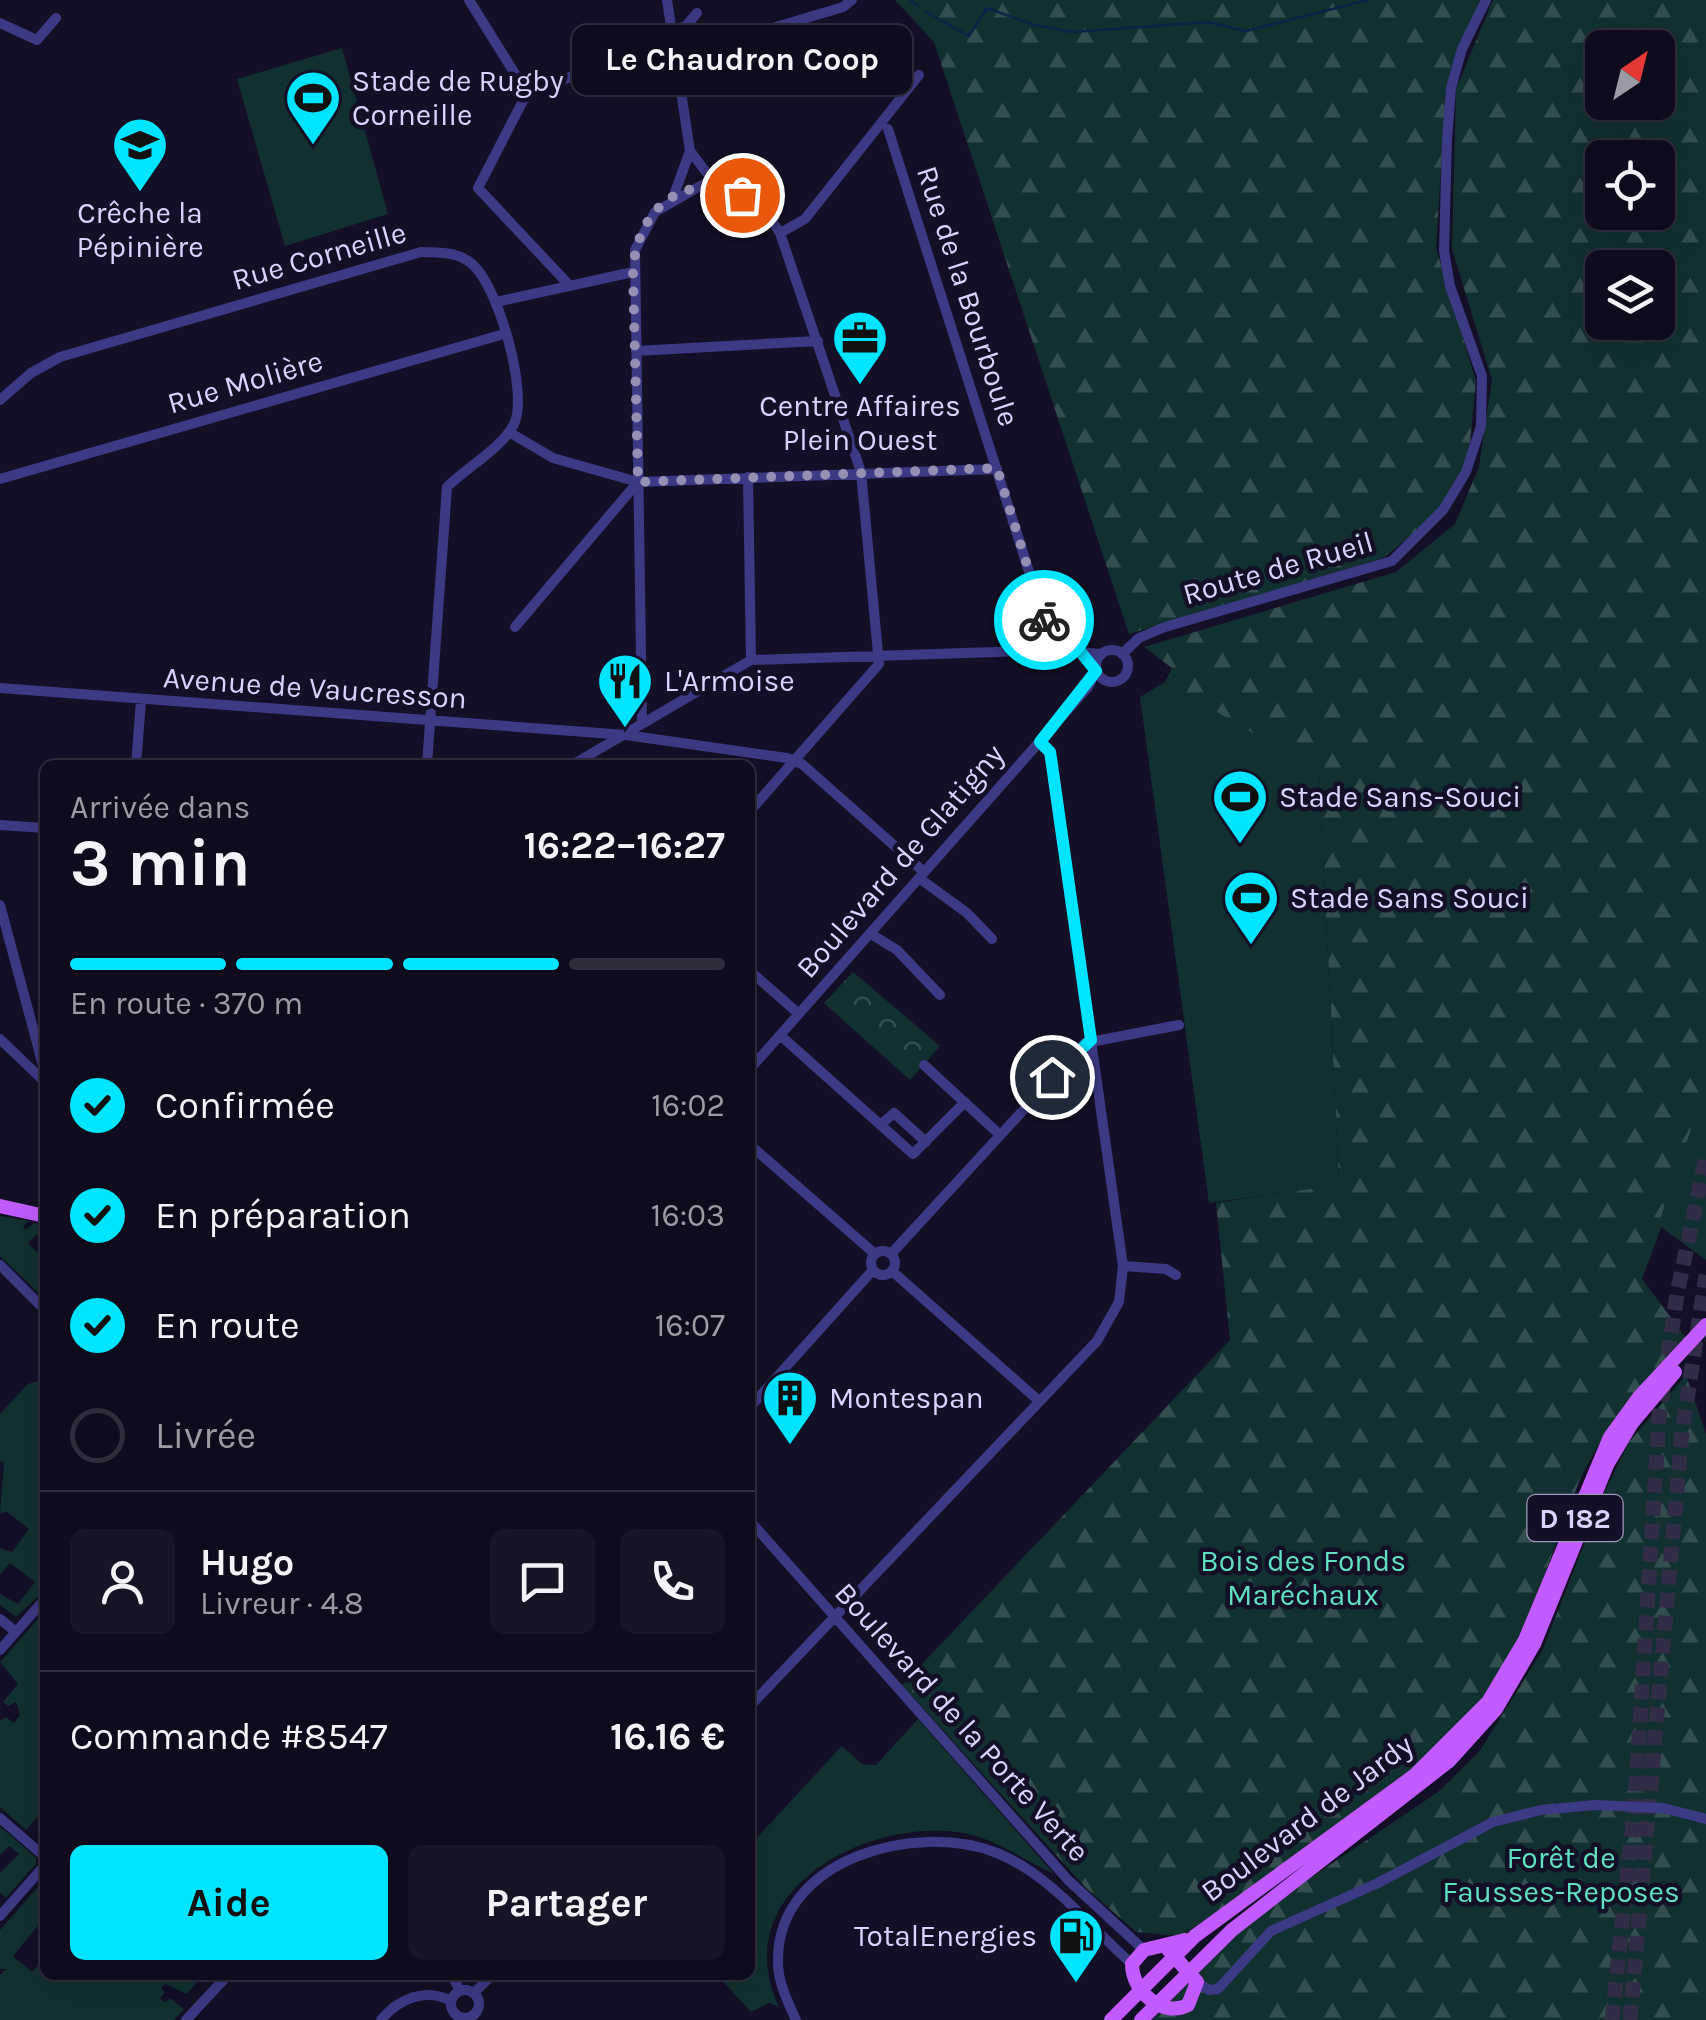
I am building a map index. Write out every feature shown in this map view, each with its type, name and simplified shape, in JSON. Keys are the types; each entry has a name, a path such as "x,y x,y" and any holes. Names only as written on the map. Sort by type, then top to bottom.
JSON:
{"main road":[{"path":"0,1206 40,1214"},
{"name":"Boulevard de Jardy","path":"1170,1951 1416,1775 1488,1702 1525,1640 1610,1437 1639,1397 1706,1325"},
{"name":"Boulevard de Jardy","path":"1156,2004 1193,1976 1274,1897 1423,1784 1496,1708 1534,1644 1619,1443 1646,1404 1706,1338"},
{"path":"1144,1950 1170,1951 1193,1976 1188,2005 1168,2011 1156,2004 1133,1978 1132,1964 1144,1950"},
{"path":"1111,2020 1170,1951"},
{"name":"D 182","path":"1141,2020 1156,2004"}],"street":[{"path":"469,0 527,93"},
{"path":"634,731 638,482 633,272 642,230 681,185 690,151 667,0"},
{"path":"570,286 478,188 527,93 622,58 676,57 844,7 852,0"},
{"name":"Route de Rueil","path":"1122,654 1139,638 1165,627 1392,561 1443,510 1460,484 1480,426 1482,376 1462,322 1444,251 1448,128 1451,88 1462,49 1486,0"},
{"path":"672,32 686,26 698,13"},
{"path":"0,23 37,40 56,18"},
{"path":"780,233 805,218 919,74"},
{"name":"Rue de la Bourboule","path":"888,129 1054,650"},
{"path":"690,151 718,187"},
{"path":"668,200 692,188 718,187 742,195 770,218 780,233 861,472 880,664 755,805"},
{"name":"Rue Corneille","path":"0,400 31,372 60,357 421,252 455,253 474,265 496,302 519,396 519,410 509,432"},
{"path":"496,302 633,272"},
{"name":"Rue Molière","path":"0,479 504,334"},
{"path":"636,350 818,341"},
{"path":"427,760 447,487 509,432 554,458 638,482 997,468"},
{"path":"748,477 751,660"},
{"path":"516,628 638,482"},
{"path":"581,760 751,660 1054,650 1101,654 1112,650 1122,654 1128,664 1125,676 1116,682 1088,686"},
{"path":"1079,650 1104,681"},
{"path":"1096,668 1101,654"},
{"name":"Boulevard de Glatigny","path":"755,1063 1040,742 1088,686 1096,668"},
{"name":"Avenue de Vaucresson","path":"0,688 634,731 796,760"},
{"path":"136,760 141,700"},
{"path":"755,1701 1104,1333 1119,1302 1122,1266 1091,1040 1050,752 1040,742"},
{"path":"796,760 967,912 992,939"},
{"path":"0,825 40,828"},
{"path":"0,906 40,1054"},
{"path":"871,934 897,950 940,995"},
{"path":"755,975 798,1014"},
{"path":"1039,1401 892,1270 891,1254 999,1134 1091,1040 1179,1025"},
{"path":"780,1035 913,1154 965,1102"},
{"path":"0,1039 40,1077"},
{"path":"924,1065 999,1134"},
{"path":"880,1125 894,1113 926,1142"},
{"path":"755,1149 875,1254 891,1254"},
{"path":"755,1401 874,1270 875,1254"},
{"path":"0,1265 40,1305"},
{"path":"1122,1266 1166,1269 1176,1275"},
{"path":"874,1270 882,1275 892,1270"},
{"name":"Boulevard de la Porte Verte","path":"755,1526 1068,1880 1144,1950"},
{"path":"0,1650 40,1605"},
{"path":"0,1619 16,1632"},
{"path":"1193,1976 1209,1990 1218,1988 1272,1931 1378,1883 1492,1822 1541,1810 1594,1805 1663,1808 1706,1819"},
{"path":"0,1818 40,1853"},
{"path":"796,2020 778,1960 788,1915 821,1878 860,1855 897,1844 957,1843 998,1853 1041,1879 1132,1964"},
{"path":"0,1916 40,1871"},
{"path":"186,2020 223,1980"},
{"path":"454,1980 460,1991"},
{"path":"474,1993 487,1980"},
{"path":"460,1991 474,1993"},
{"path":"451,2001 460,1991"},
{"path":"451,2001 453,2011 461,2019 477,2010 474,1993"},
{"path":"381,2020 392,2008 422,1994 436,1994 451,2001"}],"green space":[{"path":"895,0 1480,0 1458,47 1446,88 1436,248 1476,381 1468,464 1440,513 1383,558 1129,634 934,42"},
{"name":"Bois des Fonds Maréchaux","path":"1493,0 1706,0 1706,1107 1642,1279 1687,1339 1600,1442 1580,1479 1521,1638 1484,1700 1441,1748 1286,1866 1181,1936 1136,1932 1087,1889 902,1685 1230,1340 1216,1203 1339,1184 1319,772 1165,682 1172,668 1144,647 1396,572 1455,524 1479,467 1492,380 1452,249 1456,89"},
{"name":"Stade de Rugby Corneille","path":"342,48 388,214 285,246 237,79"},
{"name":"Stade Sans Souci","path":"1165,682 1319,772 1339,1185 1209,1203 1140,697"},
{"path":"853,972 940,1046 910,1080 824,1003"},
{"path":"1706,1086 1706,1260 1658,1225"},
{"path":"0,1216 29,1221 23,1226 26,1230 34,1223 40,1226 40,1236 37,1234 28,1243 40,1255 40,1294 0,1256"},
{"name":"Forêt de Fausses-Reposes","path":"1686,1375 1706,1434 1706,2020 1152,2020 1257,1914 1438,1792 1479,1752 1542,1651 1605,1491 1629,1442"},
{"path":"40,1380 40,1595 16,1617 0,1605 0,1594 18,1604 35,1582 10,1563 0,1575 0,1548 12,1552 29,1529 7,1512 0,1513 4,1463 0,1461 0,1414 28,1384"},
{"path":"40,1617 40,1814 26,1830 0,1807 0,1721 6,1717 14,1723 20,1715 16,1702 8,1706 3,1702 18,1684 0,1662"},
{"path":"918,1719 1054,1874 996,1844 957,1832 919,1831 881,1838 844,1852 812,1873 786,1899 771,1930 767,1967 779,2007 769,2003 751,2012 722,1980 755,1980 755,1840 842,1746 862,1764 876,1765"},
{"path":"0,1826 36,1858 36,1864 6,1898 0,1893 0,1873 19,1854 9,1846 0,1855"},
{"path":"40,1885 40,1923 13,1956 32,1972 40,1963 40,1980 196,1983 187,1994 165,1984 161,1988 165,1992 160,1998 165,2003 170,1998 184,2009 174,2020 0,2020 0,1975 6,1969 0,1969 0,1930"}],"waterway":[{"path":"910,0 918,6"},
{"path":"926,12 969,36 987,8 1034,25 1072,32 1208,22 1246,31 1368,0"}],"tunnel":[{"path":"1612,2020 1635,1801 1659,1417 1677,1294 1706,1156"},
{"path":"1630,2020 1682,1432 1706,1275"}],"way so far":[{"path":"742,195 714,186 686,190 655,212 638,238 633,272 638,482 997,468 1044,620"}],"place":[{"name":"Stade de Rugby Corneille","path":"313,147"},
{"name":"Crêche la Pépinière","path":"140,194"},
{"name":"Le Chaudron Coop","path":"742,195"},
{"name":"Centre Affaires Plein Ouest","path":"860,387"},
{"name":"L'Armoise","path":"625,730"},
{"name":"Stade Sans-Souci","path":"1240,846"},
{"name":"Stade Sans Souci","path":"1251,947"},
{"name":"Montespan","path":"790,1447"},
{"name":"TotalEnergies","path":"1076,1985"}],"route":[{"path":"1044,620 1054,650 1079,650 1096,666 1088,686 1040,742 1050,752 1091,1040 1052,1077"}]}
